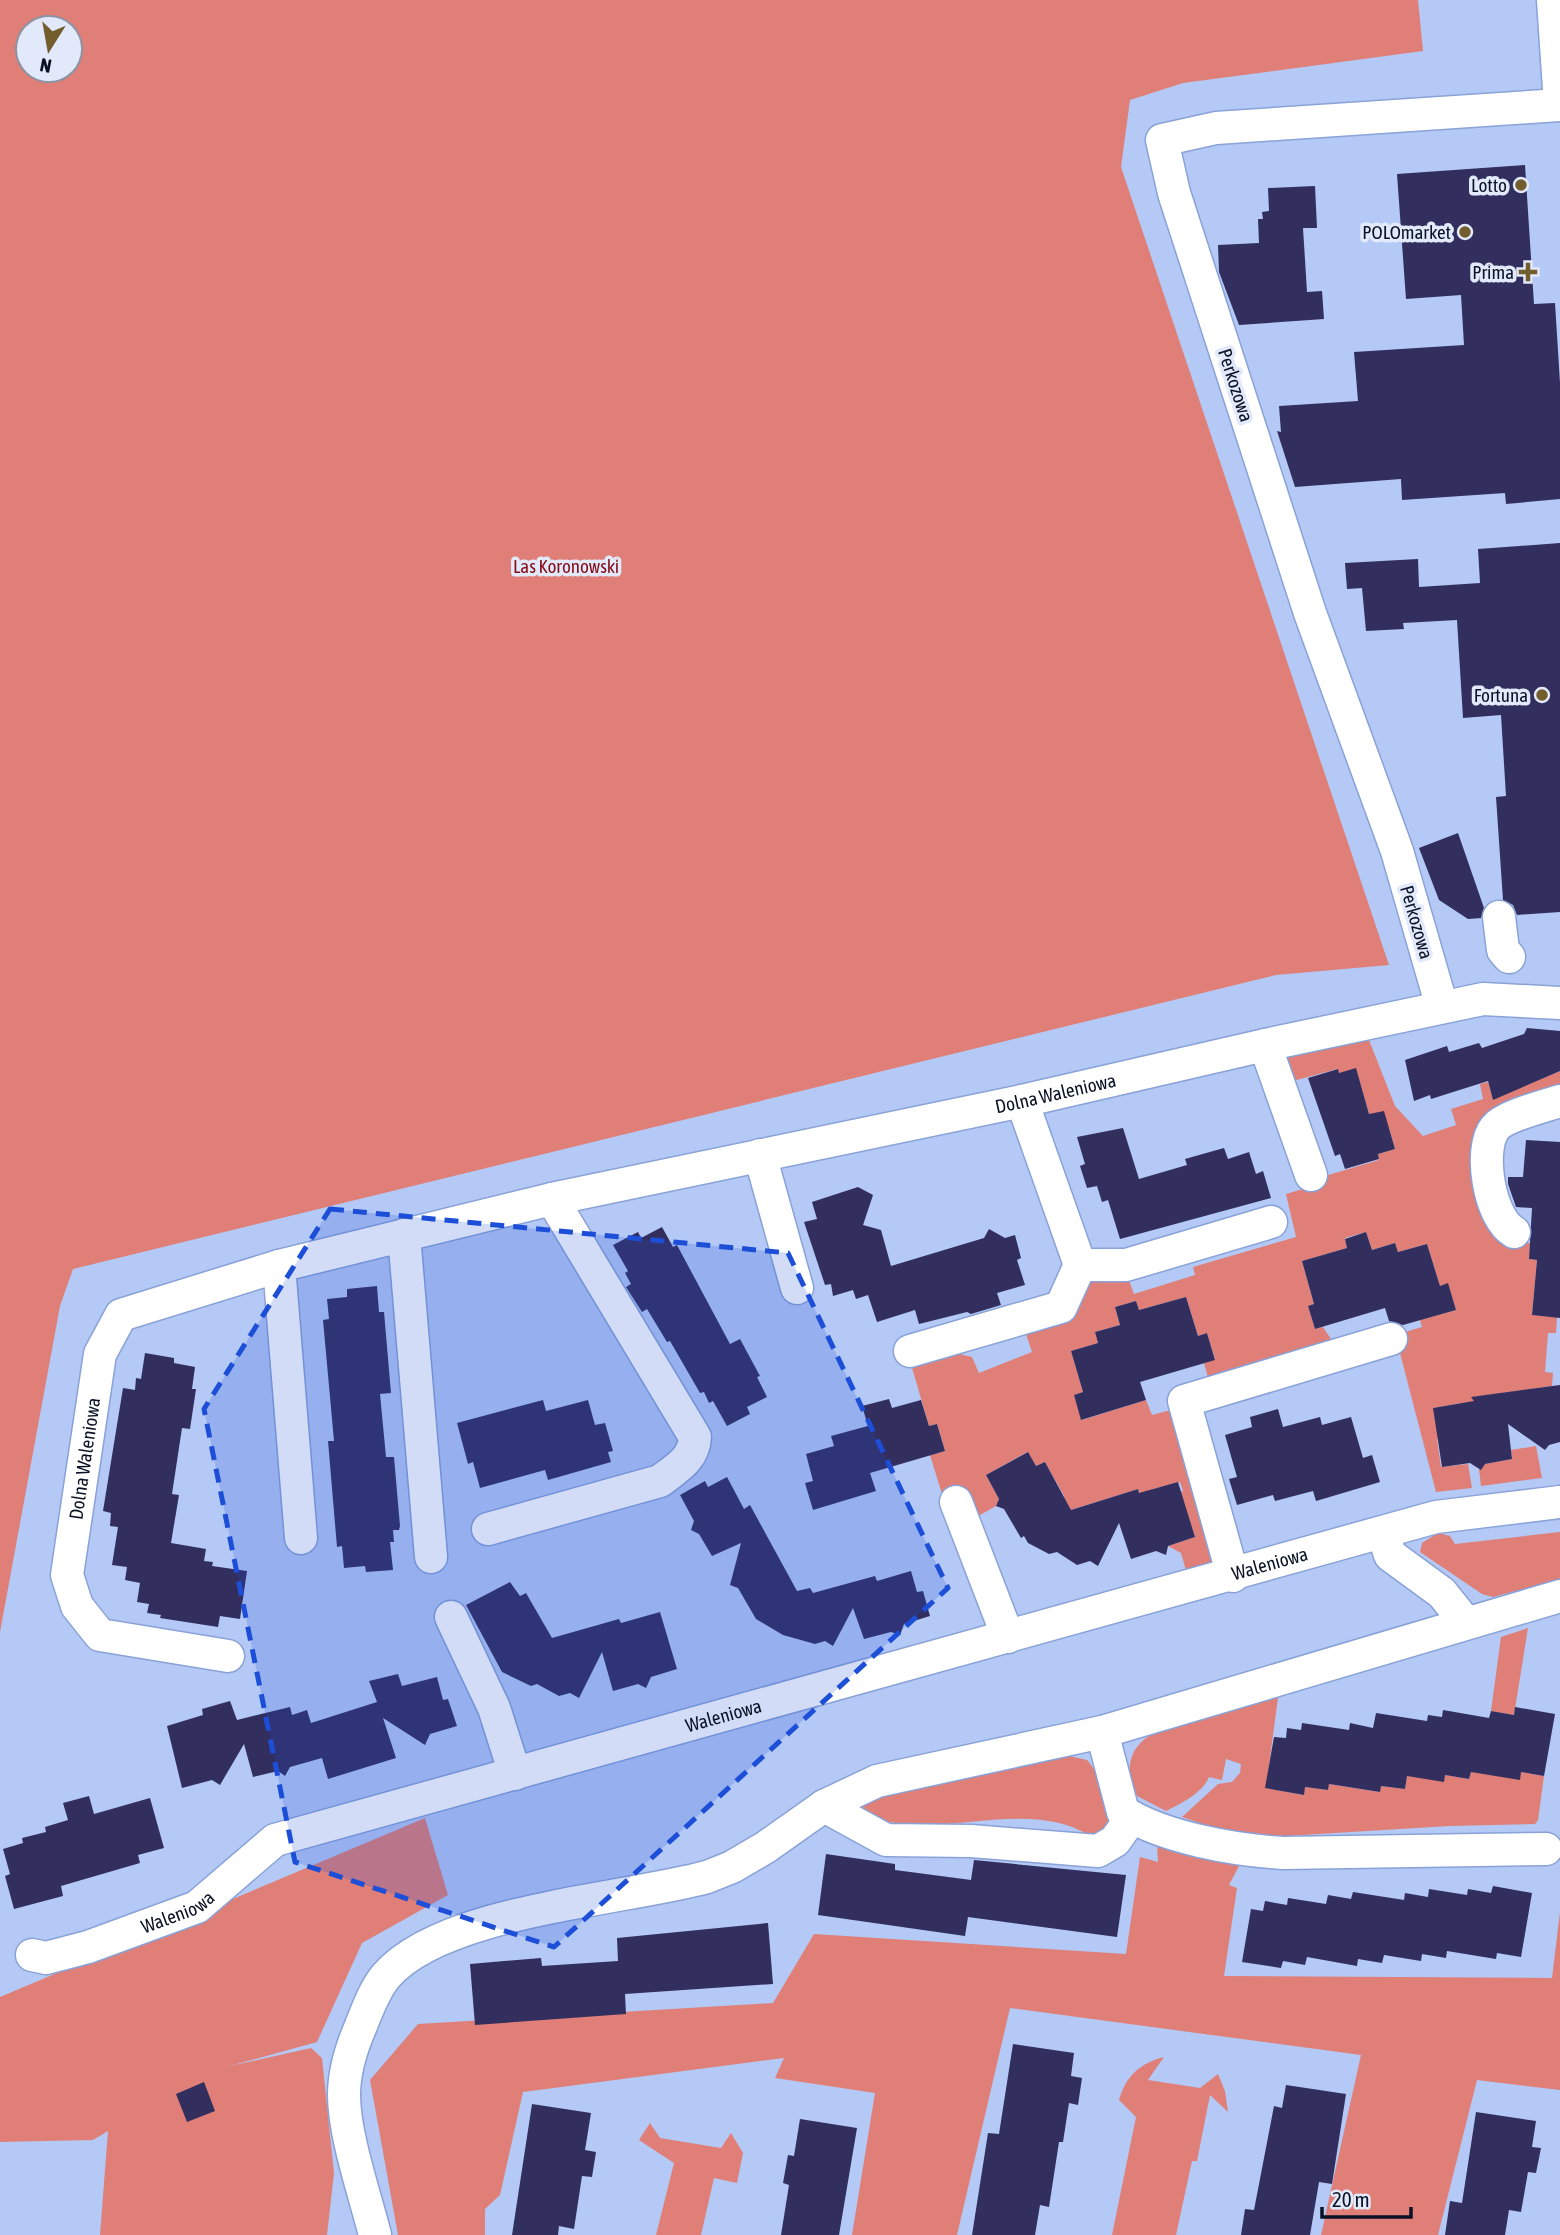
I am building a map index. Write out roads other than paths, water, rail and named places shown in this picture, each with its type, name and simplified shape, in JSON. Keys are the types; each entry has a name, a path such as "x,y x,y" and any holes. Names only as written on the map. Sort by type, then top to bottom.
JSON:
{"street":[{"path":"1553,0 1560,105"},
{"name":"Perkozowa","path":"1442,1007 1397,851 1310,613 1178,205 1162,140 1216,128 1560,105"},
{"path":"1499,917 1503,950 1509,957"},
{"name":"Dolna Waleniowa","path":"228,1656 100,1634 77,1606 66,1575 100,1354 121,1315 279,1266 552,1199 1022,1101 1442,1007 1503,998 1560,1003"},
{"path":"1265,1045 1311,1175"},
{"path":"910,1351 1061,1307 1080,1265 1022,1101"},
{"path":"1514,1232 1502,1226 1491,1198 1488,1182 1490,1137 1495,1127 1504,1121 1560,1101"},
{"path":"760,1155 797,1288"},
{"path":"488,1529 660,1481 683,1463 695,1447 695,1437 552,1199"},
{"path":"1080,1265 1126,1265 1271,1222"},
{"path":"404,1235 430,1557"},
{"path":"279,1266 301,1538"},
{"path":"1233,1576 1184,1401 1391,1339"},
{"path":"956,1502 1008,1637"},
{"name":"Waleniowa","path":"32,1955 46,1958 88,1947 197,1907 275,1840 1233,1576 1436,1517 1560,1502"},
{"path":"1383,1533 1390,1555 1442,1593 1466,1623"},
{"path":"375,2235 344,2095 350,2052 370,2002 386,1975 429,1944 481,1925 533,1912 707,1877 732,1867 766,1847 824,1806 877,1781 1102,1732 1560,1596"},
{"path":"451,1617 494,1708 515,1774"},
{"path":"1102,1732 1123,1812 1141,1823 1245,1851 1283,1853 1546,1849"},
{"path":"824,1806 886,1840 971,1841 1098,1851 1115,1841 1132,1817"}],"place":[{"name":"Lotto","path":"1521,185"},
{"name":"POLOmarket","path":"1465,232"},
{"name":"Prima","path":"1528,272"},
{"name":"Fortuna","path":"1542,695"}],"park label":[{"name":"Las Koronowski","path":"566,566"}]}
